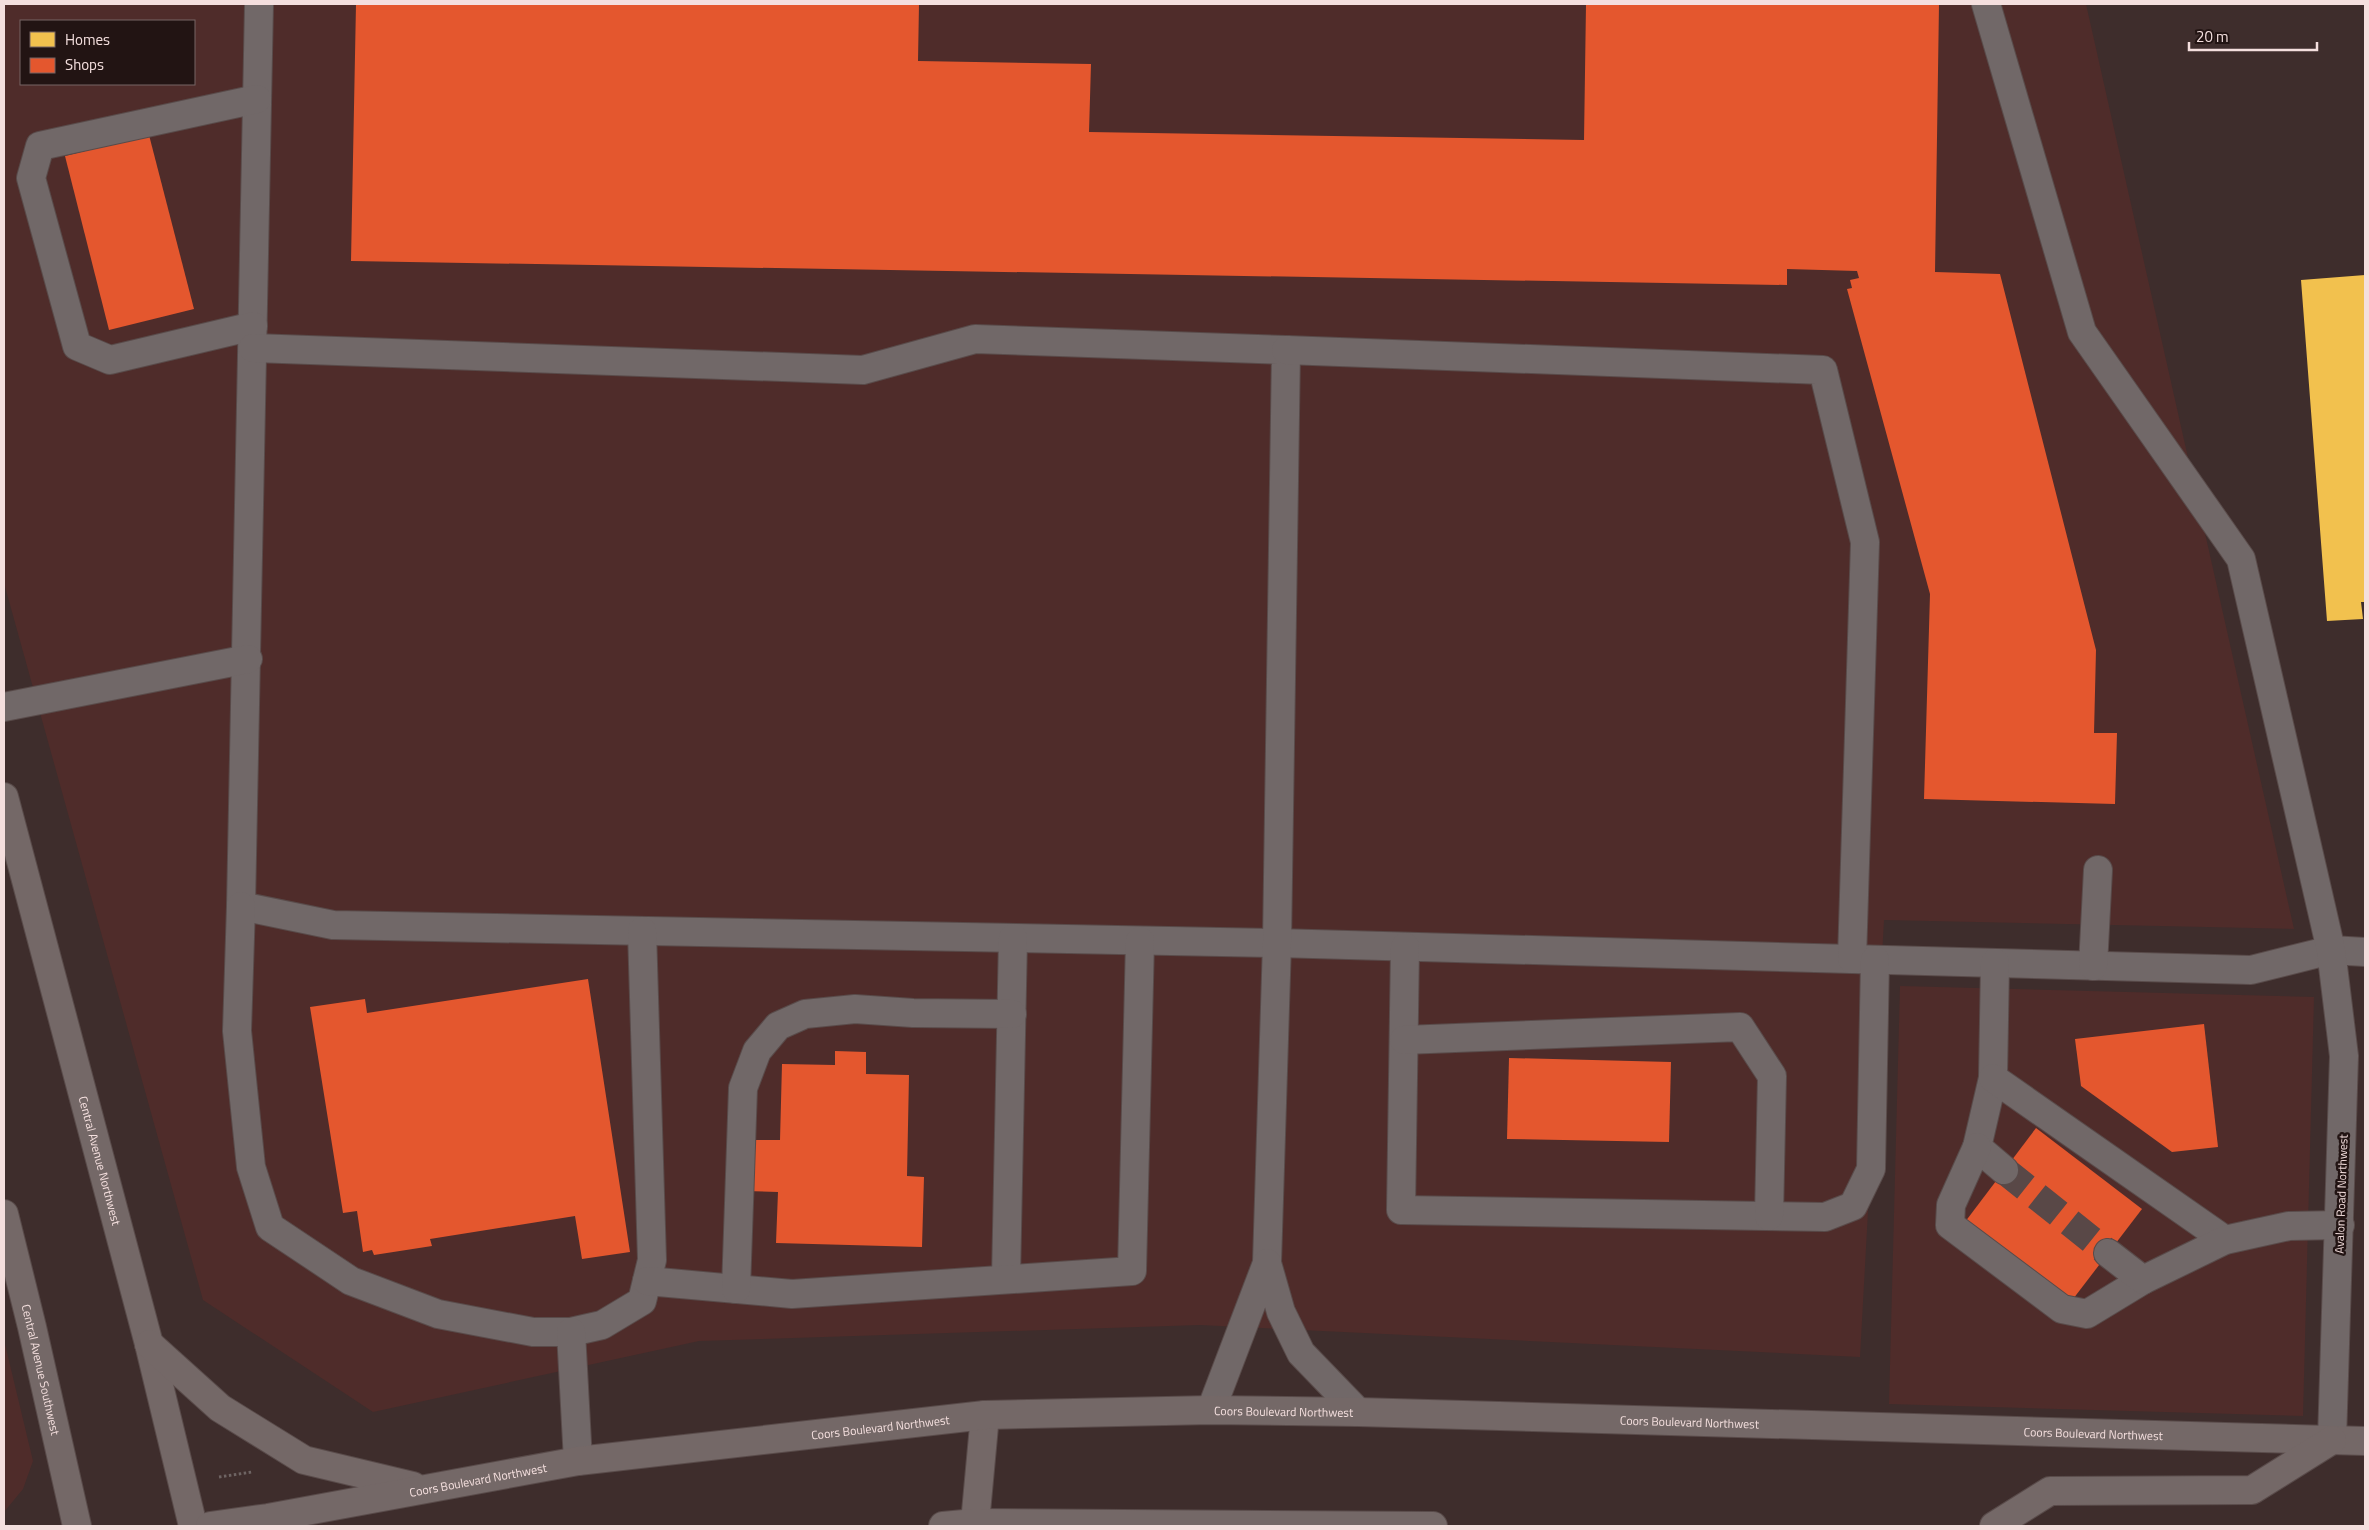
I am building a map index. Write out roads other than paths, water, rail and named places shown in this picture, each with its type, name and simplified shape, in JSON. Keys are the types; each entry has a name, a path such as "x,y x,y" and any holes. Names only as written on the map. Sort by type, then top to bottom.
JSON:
{"main road":[{"name":"Central Avenue Northwest","path":"4,797 150,1344 193,1526"},
{"name":"Central Avenue Southwest","path":"4,1214 32,1327 77,1526"},
{"path":"150,1344 220,1408 304,1460 422,1488"},
{"name":"Coors Boulevard Northwest","path":"210,1526 268,1518 422,1488 578,1461 985,1415 1211,1410 1358,1412 2365,1441"},
{"path":"975,1525 985,1415"},
{"path":"1994,1526 2050,1491 2252,1490 2332,1440"},
{"path":"943,1526 1433,1526"}],"street":[{"path":"259,4 248,659 237,1031 251,1167 270,1227 351,1281 438,1314 534,1332 571,1332 602,1325 642,1301 652,1260 642,931"},
{"name":"Avalon Road Northwest","path":"1986,4 2082,332 2241,559 2331,950 2344,1056 2332,1440"},
{"path":"257,99 40,146 31,178 77,346 110,360 253,337 863,370 975,339 1823,370 1865,542 1864,959 1871,1169 1853,1206 1825,1217 1401,1210 1405,947"},
{"path":"1286,350 1278,943 1267,1263 1281,1312 1301,1353 1358,1412"},
{"path":"4,707 248,659"},
{"path":"2093,966 2098,870"},
{"path":"241,906 334,925 1278,943 2251,970 2331,950 2365,952"},
{"path":"1006,1279 1013,938"},
{"path":"647,1281 792,1294 1132,1271 1140,941"},
{"path":"1995,963 1993,1078 1977,1147 1951,1205 1950,1225 2062,1309 2087,1314 2143,1280 2225,1240 2289,1226 2340,1225"},
{"path":"736,1289 743,1088 758,1051 778,1026 806,1014 855,1009 1012,1014"},
{"path":"1404,1040 1740,1027 1772,1076 1769,1216"},
{"path":"1993,1078 2225,1240"},
{"path":"1977,1147 2004,1170"},
{"path":"2108,1253 2143,1280"},
{"path":"1211,1410 1267,1263"},
{"path":"571,1332 578,1461"}],"tunnel":[{"path":"2004,1170 2108,1253"}]}
